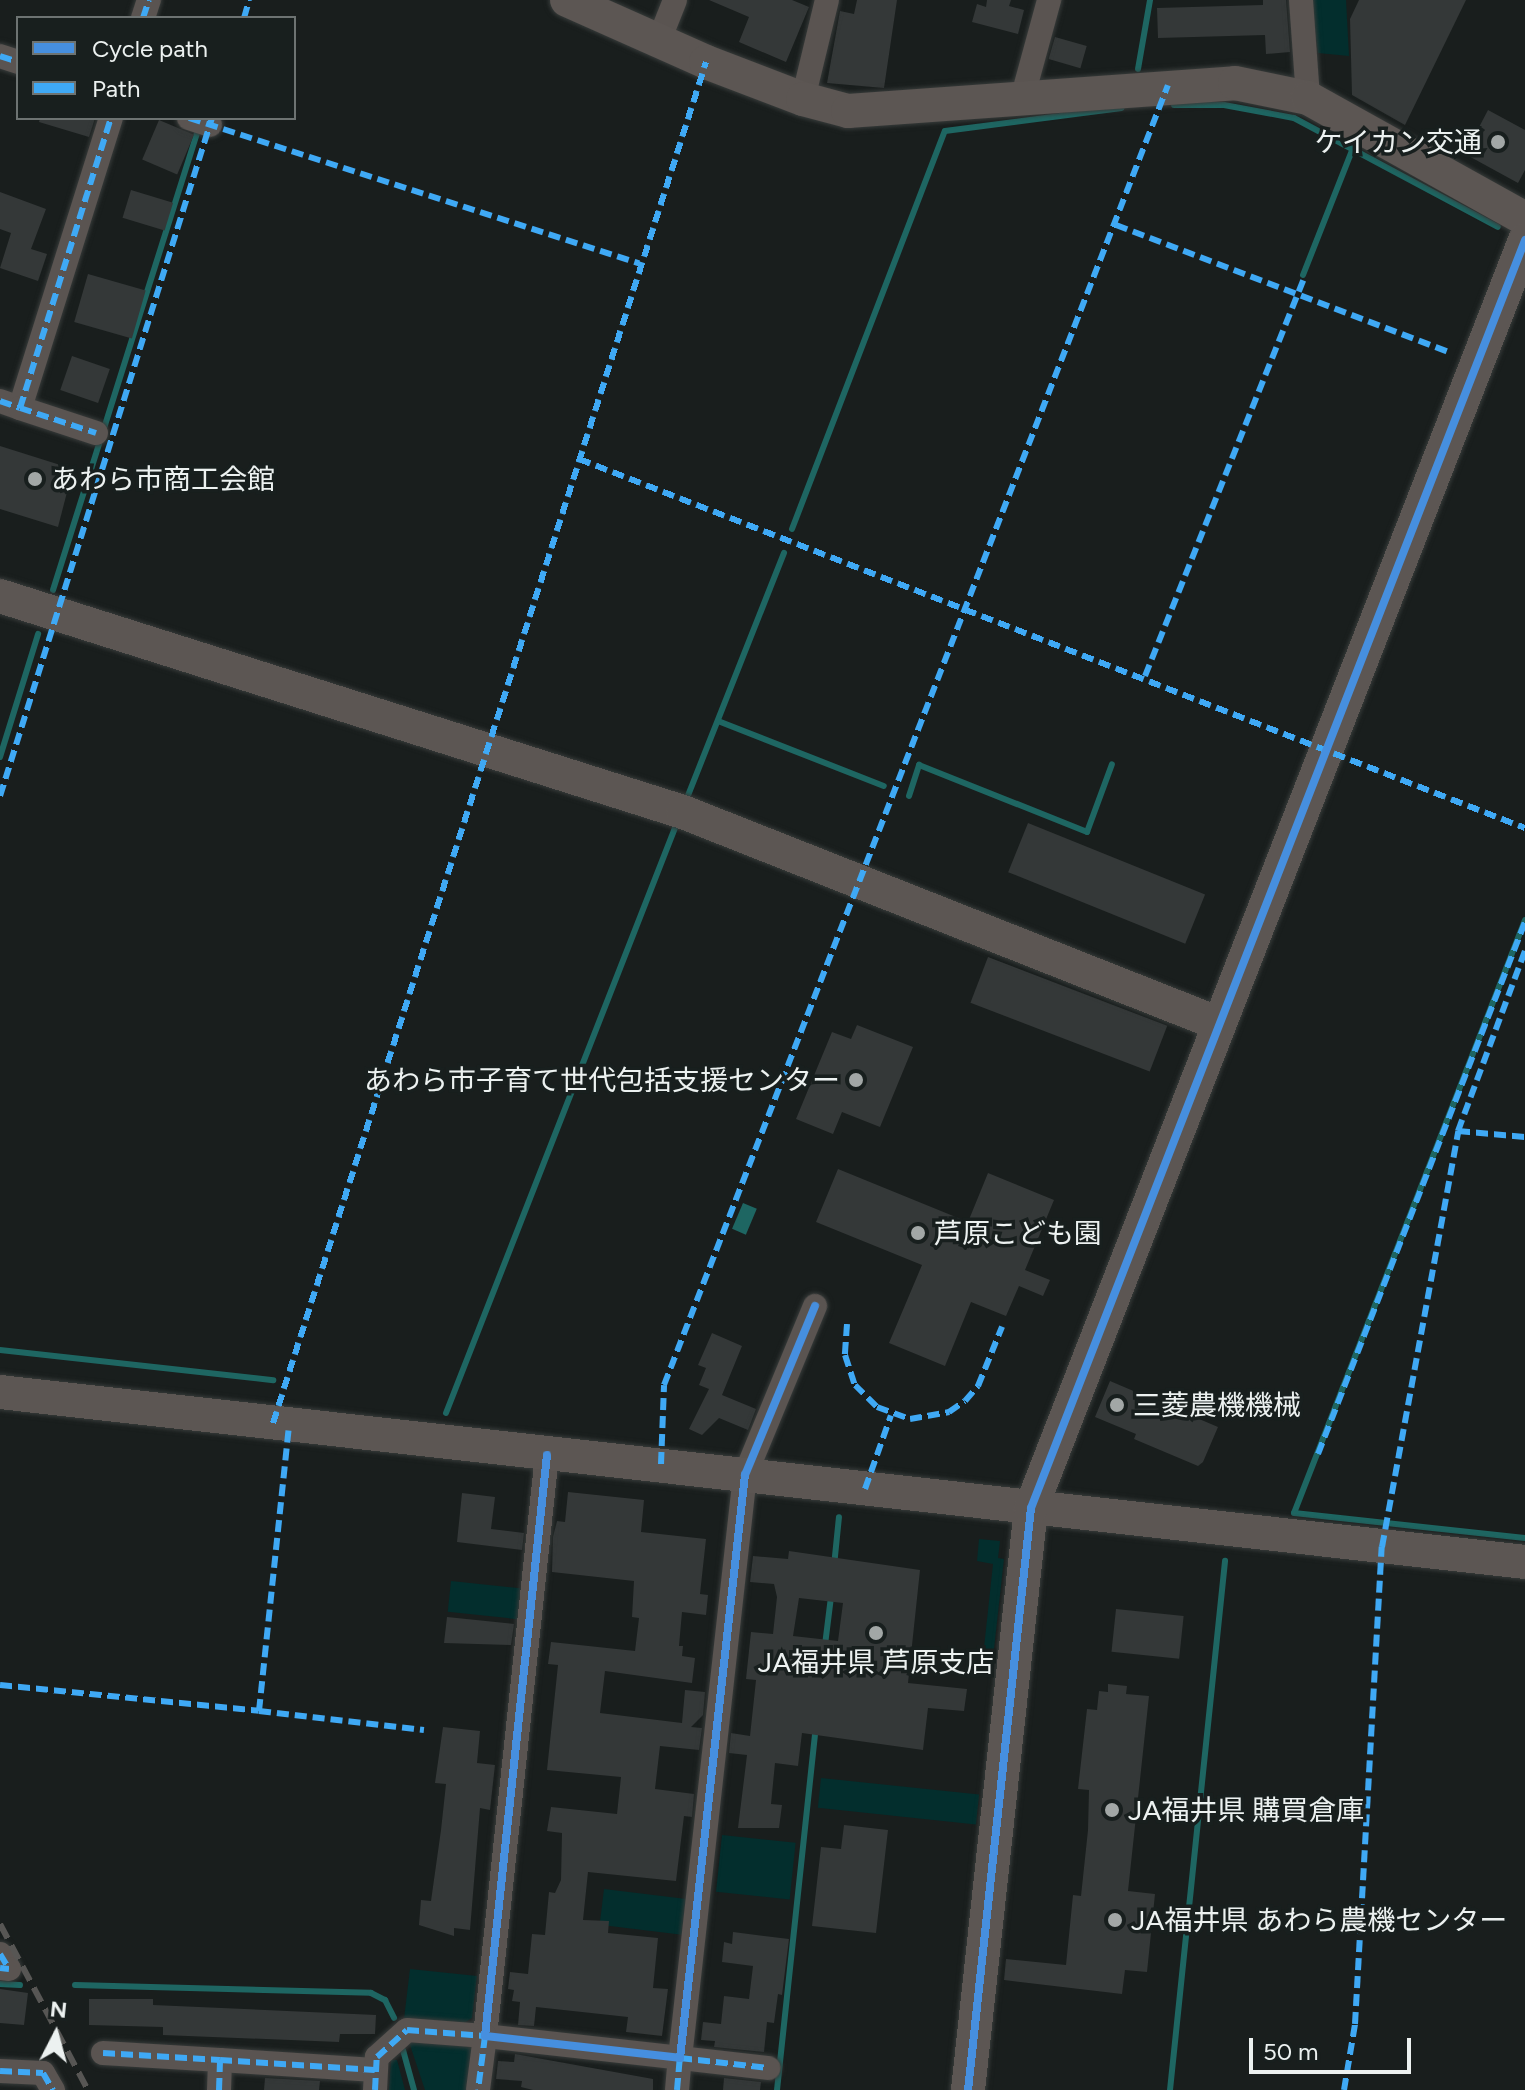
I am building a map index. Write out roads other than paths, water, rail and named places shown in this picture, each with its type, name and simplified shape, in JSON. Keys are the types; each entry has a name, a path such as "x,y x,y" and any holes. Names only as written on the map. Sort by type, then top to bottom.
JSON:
{"street":[{"path":"567,0 658,43 803,99 848,111 1235,83 1308,98 1525,219"},
{"path":"658,43 675,0"},
{"path":"803,99 827,0"},
{"path":"1022,99 1049,0"},
{"path":"1301,0 1308,98"},
{"path":"96,433 10,404 110,120"},
{"path":"968,2090 1031,1508 1217,1023 1525,240"},
{"path":"0,596 683,812 1217,1023"},
{"path":"677,2090 745,1475 815,1306"},
{"path":"0,1392 1525,1562"},
{"path":"478,2090 547,1455"},
{"path":"0,1954 9,1969 0,1968"},
{"path":"103,2053 220,2060 375,2080 387,2044 407,2030 768,2068"},
{"path":"219,2090 220,2060"},
{"path":"0,2071 43,2073 53,2090"}],"waterway":[{"path":"1138,69 1150,0"},
{"path":"1174,105 1224,105 1294,118 1498,227"},
{"path":"792,529 945,131 1122,108"},
{"path":"53,590 197,132"},
{"path":"1303,275 1353,148"},
{"path":"685,803 784,553"},
{"path":"0,757 38,634"},
{"path":"718,721 884,786"},
{"path":"909,796 919,765 1087,832 1112,764"},
{"path":"446,1413 678,820"},
{"path":"1525,920 1294,1513 1525,1538"},
{"path":"0,1350 273,1380"},
{"path":"834,1566 839,1517"},
{"path":"1170,2090 1225,1561"},
{"path":"825,1645 831,1597"},
{"path":"777,2090 816,1728"},
{"path":"0,1984 20,1985"},
{"path":"75,1985 371,1993 385,2000 394,2018"},
{"path":"403,2050 414,2090"}],"railway":[{"path":"0,1924 88,2090"}],"place":[{"name":"ケイカン交通","path":"1498,142"},
{"name":"あわら市商工会館","path":"35,479"},
{"name":"あわら市子育て世代包括支援センター","path":"856,1080"},
{"name":"芦原こども園","path":"918,1233"},
{"name":"三菱農機機械","path":"1117,1405"},
{"name":"JA福井県 芦原支店","path":"876,1633"},
{"name":"JA福井県 購買倉庫","path":"1112,1810"},
{"name":"JA福井県 あわら農機センター","path":"1115,1920"}]}
